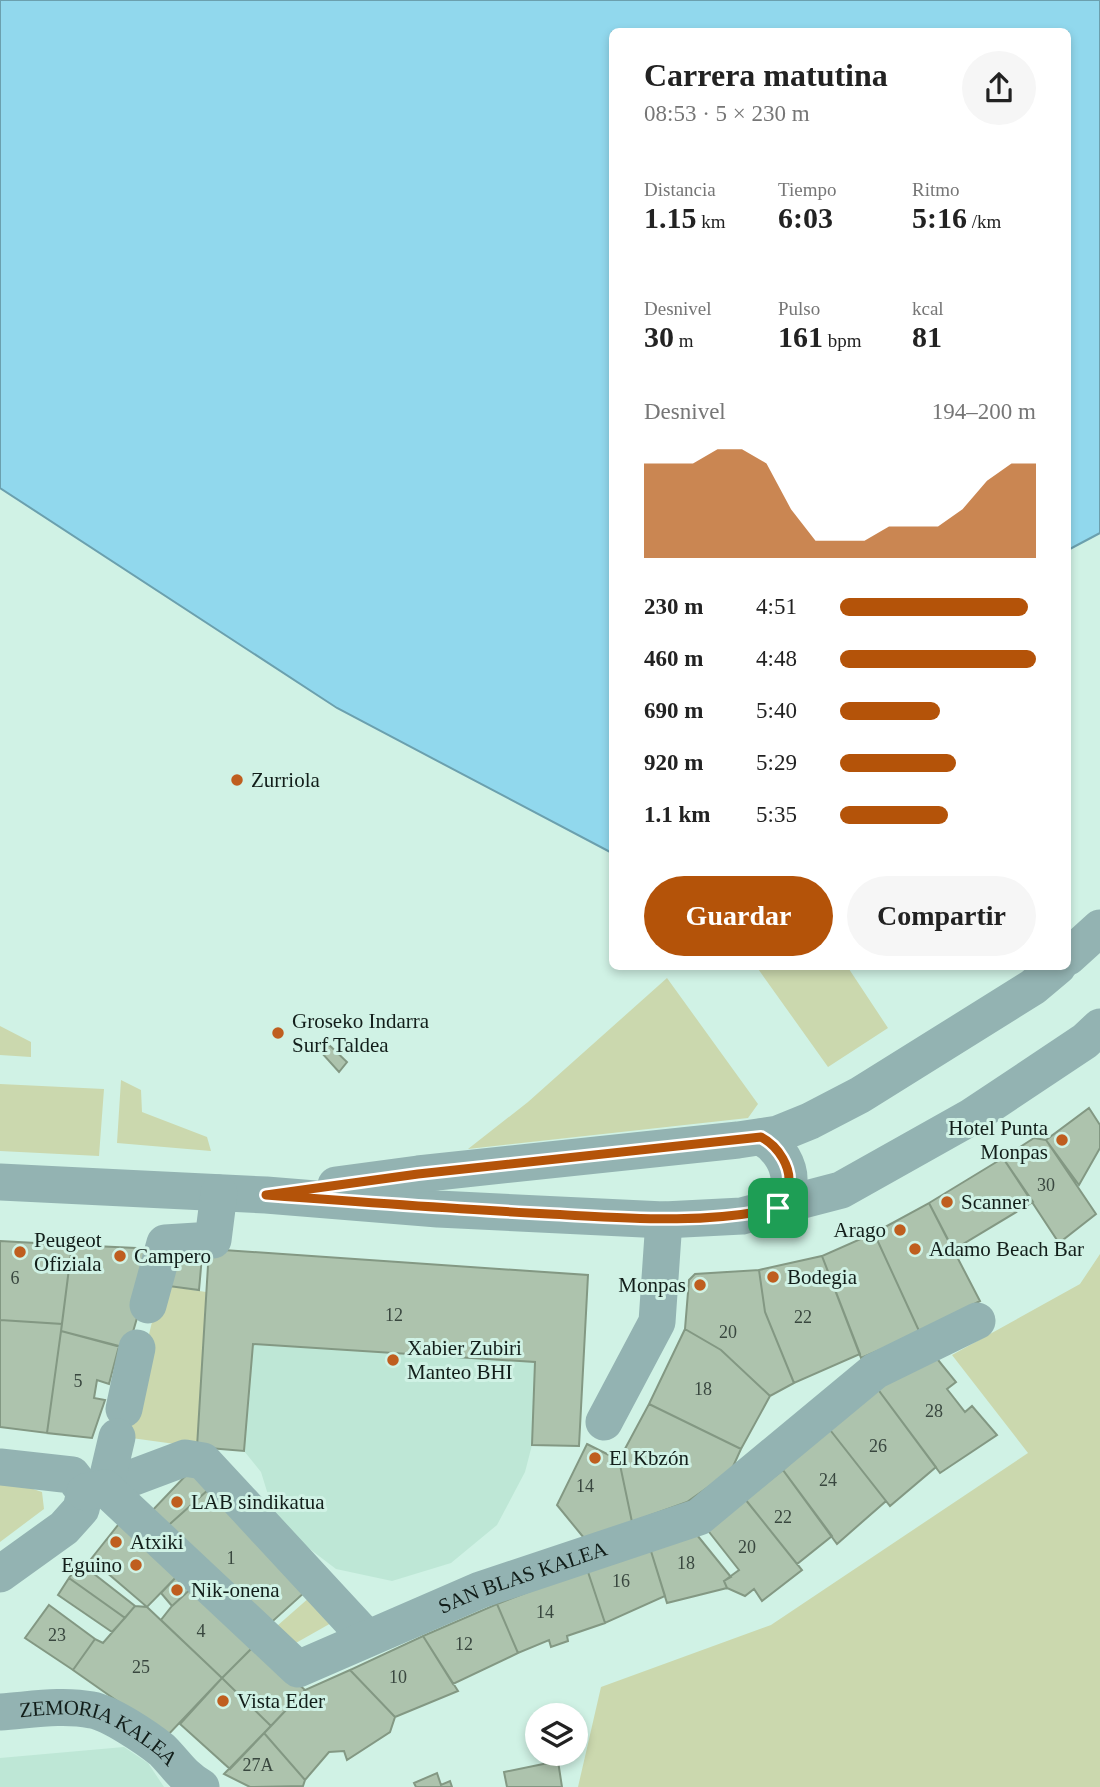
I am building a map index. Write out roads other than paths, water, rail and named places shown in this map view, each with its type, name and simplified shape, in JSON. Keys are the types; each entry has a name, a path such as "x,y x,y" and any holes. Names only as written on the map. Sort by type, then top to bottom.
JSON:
{"street":[{"path":"1071,954 1100,928"},
{"path":"0,1182 266,1195 374,1192 778,1134 860,1095 1033,987 1053,970"},
{"path":"374,1192 664,1220 742,1216 778,1208 833,1193 852,1184 971,1117 1084,1041 1100,1027"},
{"path":"761,1137 771,1142 788,1170 788,1187 778,1208"},
{"path":"148,1305 165,1243 213,1240 219,1193"},
{"path":"604,1422 657,1322 664,1220"},
{"name":"SAN BLAS KALEA","path":"95,1490 298,1668 480,1590 699,1517 875,1371 977,1321"},
{"path":"0,1574 64,1528 95,1490 120,1423 137,1348"},
{"path":"95,1490 185,1458 203,1461 367,1638"},
{"path":"0,1467 72,1475 95,1490"},
{"name":"ZEMORIA KALEA","path":"0,1712 60,1707 94,1710 123,1724 161,1750 191,1784"}],"water":[{"path":"0,0 1100,0 1100,533 1071,548 1071,28 609,28 609,851 337,708 0,488"}],"place":[{"name":"Zurriola","path":"237,780"},
{"name":"Groseko Indarra Surf Taldea","path":"278,1033"},
{"name":"Hotel Punta Monpas","path":"1062,1140"},
{"name":"Scanner","path":"947,1202"},
{"name":"Arago","path":"900,1230"},
{"name":"Adamo Beach Bar","path":"915,1249"},
{"name":"Peugeot Ofiziala","path":"20,1252"},
{"name":"Campero","path":"120,1256"},
{"name":"Bodegia","path":"773,1277"},
{"name":"Monpas","path":"700,1285"},
{"name":"Xabier Zubiri Manteo BHI","path":"393,1360"},
{"name":"El Kbzón","path":"595,1458"},
{"name":"LAB sindikatua","path":"177,1502"},
{"name":"Atxiki","path":"116,1542"},
{"name":"Eguino","path":"136,1565"},
{"name":"Nik-onena","path":"177,1590"},
{"name":"Vista Eder","path":"223,1701"}]}
